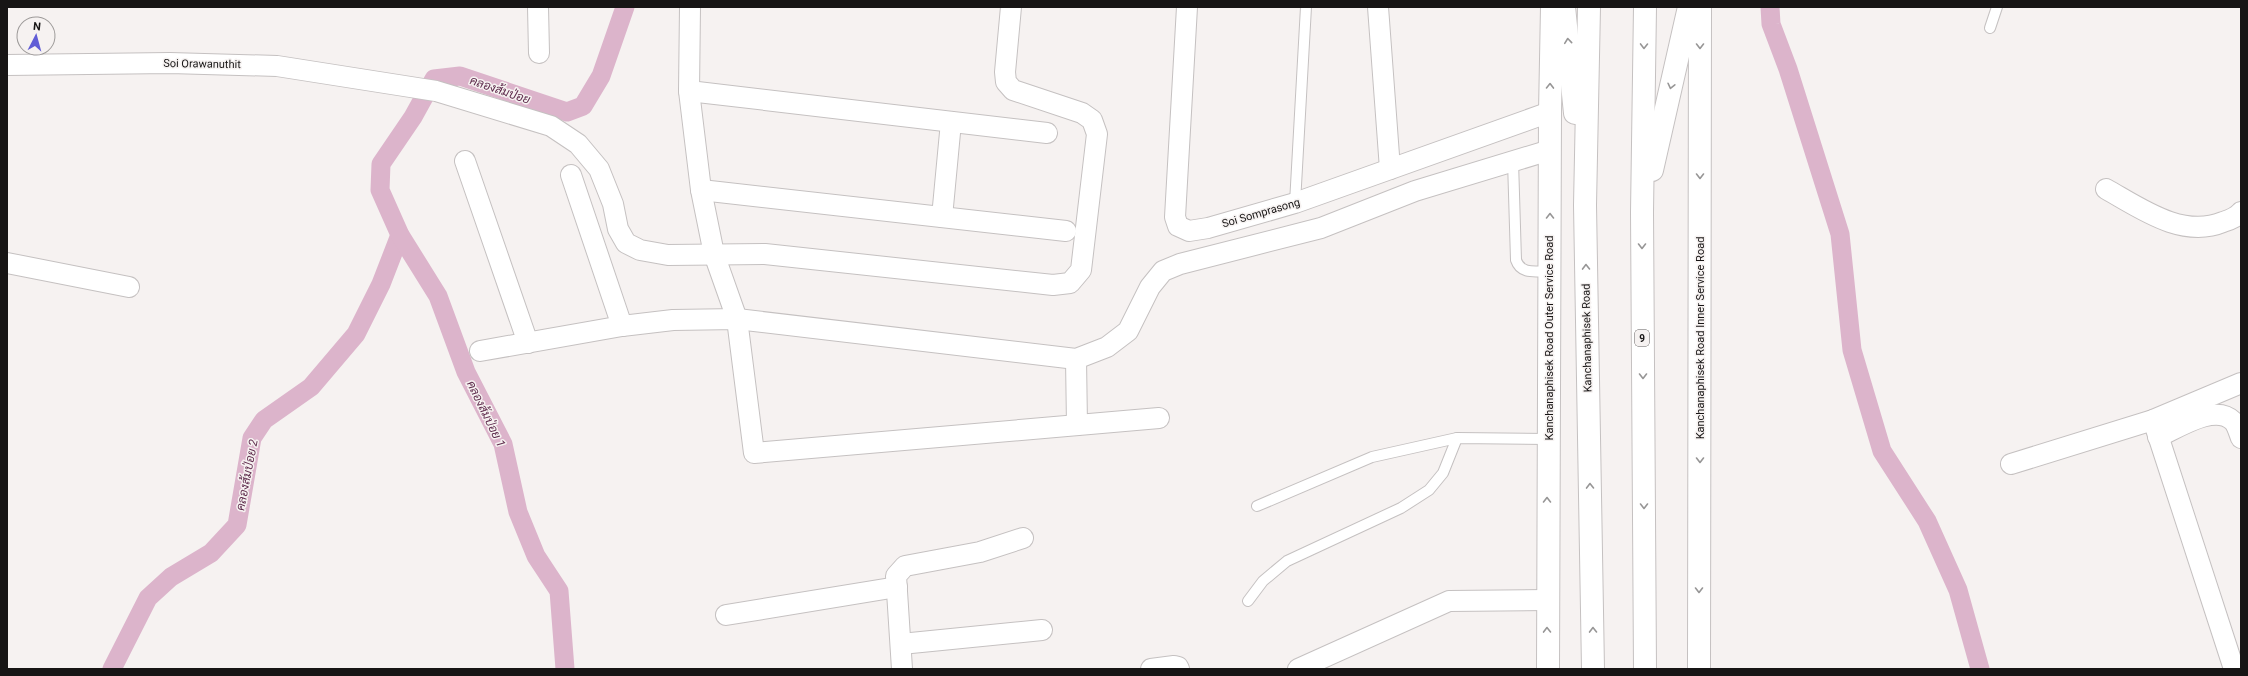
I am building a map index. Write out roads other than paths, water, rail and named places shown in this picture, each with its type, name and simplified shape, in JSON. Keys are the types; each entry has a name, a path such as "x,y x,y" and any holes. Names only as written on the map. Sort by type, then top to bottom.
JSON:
{"main road":[{"name":"Kanchanaphisek Road Outer Service Road","path":"1548,669 1547,600 1552,7"},
{"path":"1564,7 1585,206"},
{"name":"Kanchanaphisek Road","path":"1589,7 1585,206 1593,669"},
{"name":"9","path":"1644,669 1642,212 1645,7"},
{"path":"1642,212 1689,7"},
{"name":"Kanchanaphisek Road Inner Service Road","path":"1699,669 1700,7"}],"street":[{"path":"538,7 540,53"},
{"path":"690,7 689,91 701,190 714,254 737,319 754,453 1159,418"},
{"path":"714,254 765,254 1053,285 1070,283 1080,270 1097,134 1092,120 1082,113 1013,90 1006,82 1005,72 1011,7"},
{"name":"Soi Somprasong","path":"1187,7 1175,217 1178,226 1189,231 1208,228 1295,204 1550,112"},
{"path":"1378,7 1390,169"},
{"name":"Soi Orawanuthit","path":"7,65 170,63 277,66 436,91 552,126 578,144 599,169 613,204 618,229 626,243 640,250 668,255 714,254"},
{"path":"689,91 1047,133"},
{"path":"942,217 951,122"},
{"path":"480,351 622,326 673,320 737,319 1076,359 1107,347 1128,331 1150,287 1163,271 1180,264 1321,228 1414,191 1550,150"},
{"path":"465,161 528,343"},
{"path":"571,175 622,326"},
{"path":"2106,189 2151,214 2178,226 2210,228 2238,216 2241,212"},
{"path":"701,190 1066,231"},
{"path":"7,263 129,287"},
{"path":"1076,359 1077,425"},
{"path":"2156,428 2241,383"},
{"path":"2011,464 2209,414 2225,415 2234,422 2241,438"},
{"path":"2156,428 2234,669"},
{"path":"902,669 896,576 905,566 980,552 1023,538"},
{"path":"726,615 897,587"},
{"path":"1298,669 1449,601 1547,600"},
{"path":"901,644 1042,630"},
{"path":"1151,669 1178,666 1179,669"}],"lane":[{"path":"1295,204 1306,7"},
{"path":"1990,28 1997,7"},
{"path":"1513,161 1516,260 1518,267 1523,270 1549,271"},
{"path":"1248,601 1263,581 1287,561 1401,508 1429,490 1443,473 1457,438"},
{"path":"1257,506 1372,457 1457,438 1548,439"}],"waterway":[{"name":"คลองส้มป่อย 1","path":"565,669 559,591 536,556 518,512 503,444 466,372 438,296 400,235 380,190 381,164 413,117 434,79 460,76 567,112 583,106 601,76 625,7"},
{"path":"1770,7 1771,24 1788,69 1840,234 1852,350 1882,451 1927,521 1958,590 1980,669"},
{"name":"คลองส้มป่อย 2","path":"112,669 148,598 171,577 211,553 237,525 252,438 264,420 311,387 356,334 381,284 400,235"}],"water label":[{"name":"คลองส้มป่อย","path":"500,90"}]}
